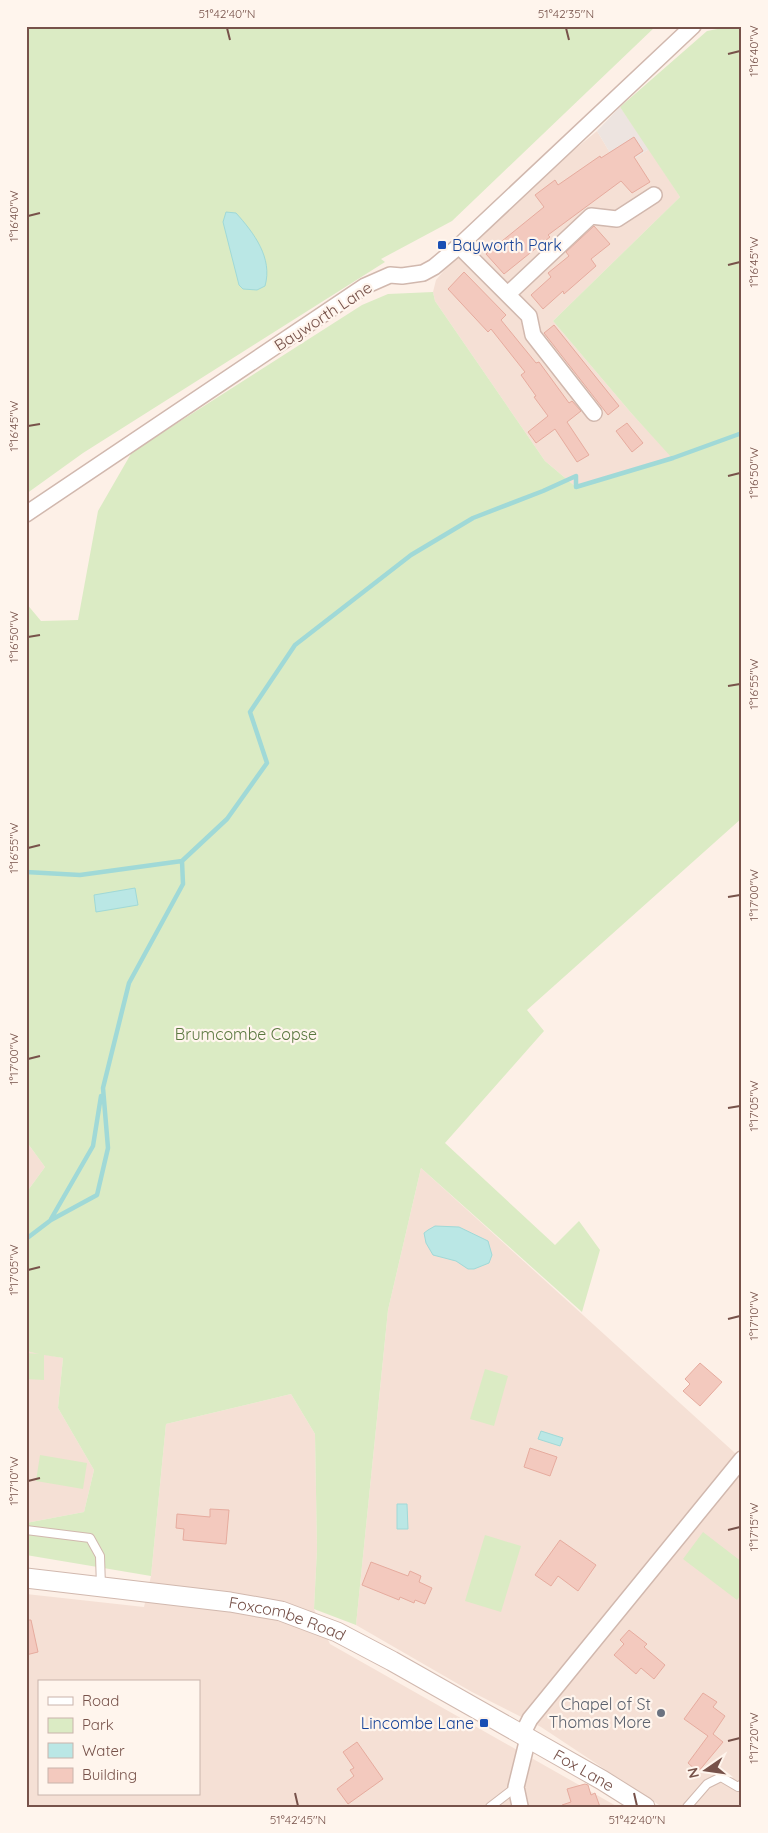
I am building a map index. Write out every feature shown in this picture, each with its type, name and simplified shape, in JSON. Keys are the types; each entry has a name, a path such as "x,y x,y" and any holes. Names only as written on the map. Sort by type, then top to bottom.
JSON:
{"street":[{"name":"Bayworth Lane","path":"26,514 365,286 390,276 422,273 434,267 459,246 693,26"},
{"path":"508,294 591,216 617,219 654,195"},
{"path":"459,246 529,316 534,335 594,413"},
{"path":"520,1806 516,1787 530,1719 742,1459"},
{"name":"Foxcombe Road","path":"26,1578 230,1602 281,1612 337,1632 525,1737"},
{"name":"Fox Lane","path":"525,1737 602,1780 645,1807"}],"lane":[{"path":"26,1530 90,1538 100,1556 100,1587"},
{"path":"686,1807 707,1784 721,1777 738,1787 742,1784"},
{"path":"490,1807 516,1787"}],"shaded area":[{"path":"620,107 649,149 619,168 597,131"},
{"path":"597,131 619,168 649,149 680,197 553,321 632,414 673,458 576,487 545,461 435,301 433,292 436,280 452,261 557,164"},
{"path":"26,1141 45,1167 26,1193"},
{"path":"421,1168 735,1453 742,1456 742,1807 662,1807 541,1727 472,1692 356,1625 388,1310"},
{"path":"26,1351 63,1358 58,1408 94,1470 84,1512 26,1523"},
{"path":"291,1394 315,1434 317,1549 314,1609 330,1644 618,1807 26,1807 26,1594 144,1607 151,1576 166,1424"}],"green space":[{"path":"26,26 656,26 452,221 381,259 385,262 83,453 26,494"},
{"name":"Brumcombe Copse","path":"742,26 742,818 527,1010 544,1031 445,1143 555,1245 579,1221 600,1250 582,1312 421,1168 388,1310 356,1625 314,1609 317,1549 315,1434 291,1394 166,1424 151,1576 26,1555 26,1523 84,1512 94,1470 58,1408 63,1358 44,1355 44,1380 26,1379 26,1353 39,1354 26,1351 26,1193 45,1167 26,1141 26,603 41,621 78,620 98,511 132,452 362,305 388,294 433,292 435,301 545,461 576,487 672,458 553,321 680,197 620,107 707,31"},
{"path":"485,1369 508,1376 494,1426 470,1419"},
{"path":"40,1455 87,1463 83,1489 36,1481"},
{"path":"703,1532 742,1562 742,1593 737,1600 683,1559"},
{"path":"485,1535 521,1546 501,1612 465,1601"}],"water":[{"path":"226,212 236,213 243,221 255,238 264,256 267,276 265,286 257,290 243,289 239,285 223,222"},
{"path":"135,888 138,905 96,912 94,895"},
{"path":"435,1226 459,1227 488,1241 492,1255 489,1263 474,1269 468,1269 456,1261 433,1255 426,1243 424,1233"},
{"path":"541,1431 563,1438 560,1446 538,1439"},
{"path":"397,1504 407,1504 408,1529 397,1529"}],"building":[{"path":"634,137 643,151 634,157 650,182 632,193 621,181 548,235 550,237 504,274 486,254 544,207 535,195 555,180 558,185 600,156 601,158"},
{"path":"594,226 610,244 591,259 596,266 564,294 563,291 543,309 531,295 551,277 548,273 569,256 566,252"},
{"path":"464,272 506,315 501,320 536,363 539,362 569,403 572,401 581,411 567,422 589,455 577,462 555,429 536,443 528,432 548,416 521,375 525,372 491,329 488,332 448,289"},
{"path":"554,325 619,406 608,415 544,333"},
{"path":"627,423 643,443 632,452 616,431"},
{"path":"700,1363 722,1382 700,1406 683,1391 690,1384 685,1379"},
{"path":"530,1448 557,1457 550,1476 524,1467"},
{"path":"210,1509 229,1510 226,1544 183,1540 184,1529 176,1528 177,1514 210,1517"},
{"path":"560,1540 596,1565 578,1591 558,1576 551,1586 535,1575"},
{"path":"371,1562 408,1576 410,1571 421,1576 419,1582 432,1588 425,1604 415,1600 414,1603 400,1597 399,1600 362,1585"},
{"path":"26,1620 31,1620 38,1652 26,1655"},
{"path":"629,1630 647,1644 644,1647 665,1665 654,1679 641,1668 636,1674 614,1655 624,1644 620,1640"},
{"path":"703,1693 717,1702 713,1707 725,1716 713,1734 723,1742 698,1772 688,1763 708,1736 684,1719"},
{"path":"357,1742 383,1779 348,1804 337,1789 354,1776 350,1770 354,1768 343,1752"},
{"path":"585,1784 588,1785 591,1795 595,1793 600,1807 562,1807 562,1805 571,1802 567,1789"}],"waterway":[{"path":"26,872 80,875 182,861 227,819 267,763 250,712 295,645 411,555 473,518 576,476 576,487 673,458 742,433"},
{"path":"26,1239 51,1220 97,1195 108,1148 103,1088 129,983 183,884 182,861"},
{"path":"51,1219 93,1146 101,1096"}],"place":[{"name":"Bayworth Park","path":"442,245"},
{"name":"Chapel of St Thomas More","path":"661,1713"},
{"name":"Lincombe Lane","path":"484,1723"}]}
